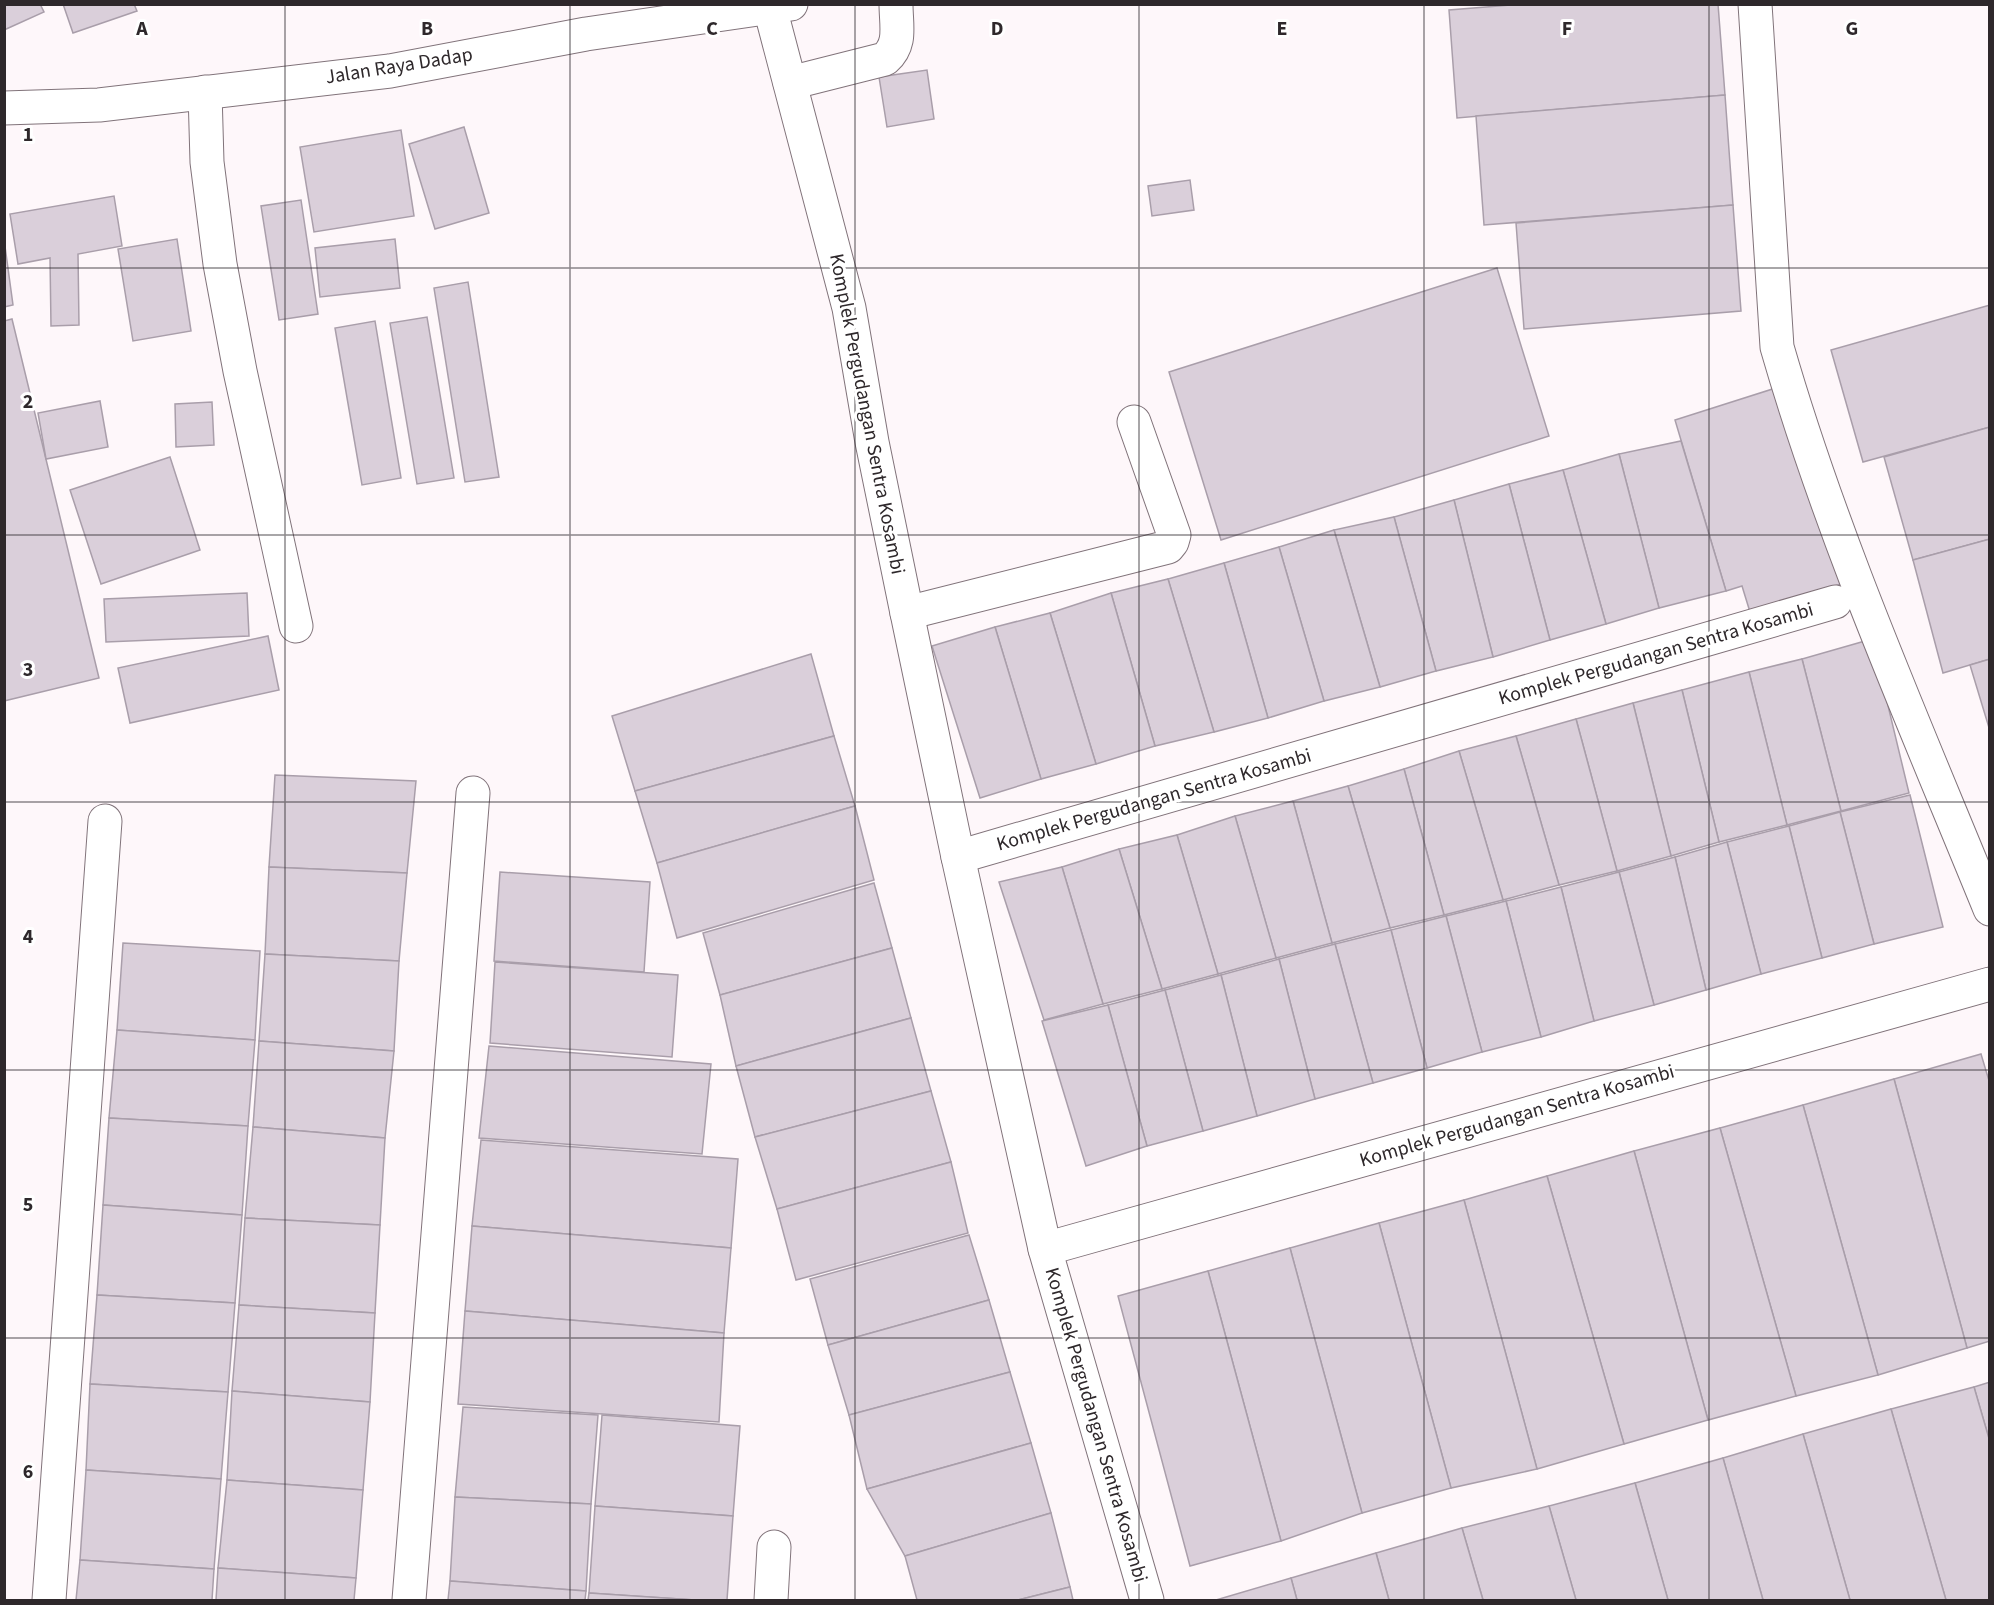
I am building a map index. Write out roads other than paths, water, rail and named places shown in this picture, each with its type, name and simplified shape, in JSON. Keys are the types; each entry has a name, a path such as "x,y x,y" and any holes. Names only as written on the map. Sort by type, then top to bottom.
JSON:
{"street":[{"path":"790,83 885,59 897,45 896,4"},
{"path":"1755,4 1777,347 1793,402 1861,592 1989,909"},
{"name":"Komplek Pergudangan Sentra Kosambi","path":"780,6 790,83 849,308 872,442 907,614 1045,1249 1147,1600"},
{"name":"Jalan Raya Dadap","path":"4,108 99,105 390,71 586,34 780,6"},
{"path":"205,92 207,162 220,264 240,371 296,626"},
{"path":"907,614 1168,547 1174,535 1134,423"},
{"name":"Komplek Pergudangan Sentra Kosambi","path":"958,857 1835,602"},
{"path":"409,1600 473,793"},
{"path":"49,1600 105,821"},
{"name":"Komplek Pergudangan Sentra Kosambi","path":"1045,1249 1989,984"},
{"path":"771,1600 774,1547"}]}
